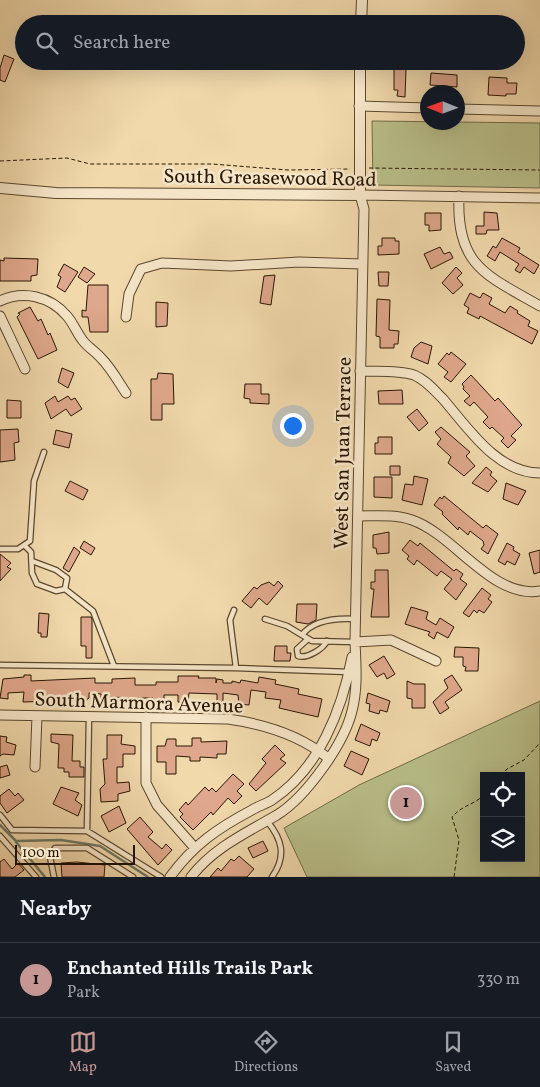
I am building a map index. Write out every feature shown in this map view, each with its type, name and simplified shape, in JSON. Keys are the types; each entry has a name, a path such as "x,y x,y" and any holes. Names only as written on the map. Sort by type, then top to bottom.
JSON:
{"street":[{"path":"361,15 362,0"},
{"path":"360,70 360,195"},
{"path":"359,106 420,108"},
{"path":"465,109 540,111"},
{"name":"South Greasewood Road","path":"0,188 56,193 540,198"},
{"name":"West San Juan Terrace","path":"170,877 194,847 216,830 272,800 296,780 318,750 332,723 349,672 356,618 364,209 360,195"},
{"path":"459,196 460,231 467,250 477,265 488,275 540,306"},
{"path":"126,317 129,294 142,269 162,263 231,266 299,262 362,264"},
{"path":"0,301 10,297 31,296 44,299 58,307 68,317 86,345 110,369 126,393"},
{"path":"0,316 25,369"},
{"path":"360,371 414,376 430,385 489,450 509,466 527,472 540,472"},
{"path":"358,516 395,517 412,520 436,533 512,589 540,591"},
{"path":"354,642 391,640 436,661"},
{"name":"West San Juan Terrace","path":"191,877 221,848 279,813 310,784 345,730 352,710 357,678 354,642"},
{"name":"South Marmora Avenue","path":"0,715 228,719 259,724 279,730 318,750 328,758"},
{"path":"36,767 37,716"},
{"path":"146,717 146,783 157,805 194,847"}],"lane":[{"path":"0,549 18,550 25,546 31,537 34,481 44,452"},
{"path":"25,546 31,552 32,573 36,584 56,592 65,589"},
{"path":"32,561 62,573 67,578 65,589"},
{"path":"65,589 94,611 114,666"},
{"path":"234,610 230,620 236,668"},
{"path":"265,618 287,626 308,640 354,642"},
{"path":"302,635 306,630 329,620 356,618"},
{"path":"308,640 297,649 298,656 306,656 326,645 327,641"},
{"path":"0,664 349,672"},
{"path":"87,830 89,716"},
{"path":"0,815 12,830 87,830 161,877"},
{"path":"266,820 278,836 283,852 278,869 272,877"},
{"path":"0,836 36,877"},
{"path":"54,877 50,857 55,848 87,848 134,877"}],"path":[{"path":"0,161 67,158 90,164 212,164 288,170 360,168 540,170"},
{"path":"504,772 524,760 540,743"},
{"path":"454,877 459,840 452,817 461,807 477,802 480,799"}],"green space":[{"path":"372,121 420,122 420,130 465,130 465,122 540,123 540,188 373,185"},
{"path":"540,701 540,877 307,877 284,828 359,785"}],"building":[{"path":"4,55 14,59 5,82 0,80 0,68"},
{"path":"394,70 406,70 405,97 397,96 398,90 394,90"},
{"path":"431,73 457,75 457,85 430,85"},
{"path":"489,77 507,78 507,83 517,83 516,94 506,94 506,96 488,95"},
{"path":"484,212 497,213 499,230 487,230 486,234 476,234 476,226 484,226"},
{"path":"425,213 441,213 441,230 429,231 429,225 425,225"},
{"path":"382,238 395,238 395,241 399,241 399,254 378,255 378,246 382,246"},
{"path":"502,238 520,248 518,252 539,265 534,274 524,267 520,273 515,270 519,264 500,252 495,261 487,256 493,246 496,248"},
{"path":"440,247 444,254 450,252 453,258 431,269 424,254"},
{"path":"4,258 38,259 37,275 31,276 31,281 0,281 0,260 4,261"},
{"path":"64,264 78,272 65,292 57,287 61,277 58,275"},
{"path":"84,267 95,274 87,283 78,277"},
{"path":"456,267 462,273 457,278 463,285 453,294 442,283"},
{"path":"378,272 389,272 388,286 379,286"},
{"path":"275,275 271,305 260,303 264,276"},
{"path":"88,285 108,285 108,332 90,332 88,317 82,317 82,310 86,311"},
{"path":"470,293 480,298 483,293 492,298 489,304 505,313 510,306 518,311 517,313 530,321 528,326 538,331 532,344 480,316 479,319 467,313 469,308 464,305"},
{"path":"377,299 390,300 389,330 399,331 398,344 394,344 394,348 380,348 380,337 376,336"},
{"path":"156,302 168,303 167,326 156,327"},
{"path":"30,307 38,321 41,319 48,335 50,333 57,350 38,359 17,317 20,314 18,313"},
{"path":"421,342 432,346 428,364 411,357 414,348"},
{"path":"451,352 466,364 451,382 444,377 448,372 438,364 447,353 449,355"},
{"path":"62,368 74,373 68,388 58,382"},
{"path":"158,373 173,374 174,404 162,404 162,420 151,420 151,379 157,379"},
{"path":"471,375 495,401 498,398 522,425 511,436 516,440 508,448 501,441 504,438 483,422 488,417 474,402 470,406 464,401 470,396 463,389 462,384"},
{"path":"245,384 261,384 261,394 269,394 269,404 250,403 250,399 244,398"},
{"path":"402,390 403,404 379,404 378,391"},
{"path":"55,396 58,402 68,396 71,400 75,398 82,409 71,416 66,409 51,419 45,403"},
{"path":"7,400 21,401 21,418 7,418"},
{"path":"417,409 428,423 419,431 407,417"},
{"path":"441,427 470,452 466,456 475,466 464,476 448,463 451,457 437,444 441,439 435,432"},
{"path":"18,429 19,442 14,443 15,460 0,462 0,430"},
{"path":"56,430 72,434 69,448 53,444"},
{"path":"378,437 392,437 392,454 375,454 375,443 378,443"},
{"path":"390,466 400,466 400,475 390,475"},
{"path":"486,467 492,472 490,475 497,481 488,492 472,483"},
{"path":"414,476 428,479 422,505 402,500 405,484 413,485"},
{"path":"374,477 392,477 392,498 374,497"},
{"path":"70,481 88,490 83,500 65,491"},
{"path":"506,483 526,491 518,505 503,499"},
{"path":"444,496 483,528 486,525 498,534 488,554 481,549 484,545 483,541 470,531 468,535 459,527 458,530 442,514 443,512 434,505 440,497 442,499"},
{"path":"389,532 389,553 377,554 376,548 373,548 373,535"},
{"path":"410,540 418,546 420,543 454,571 456,569 463,574 460,579 467,584 456,600 444,589 452,579 441,571 437,576 417,560 414,565 407,559 409,556 402,550"},
{"path":"84,541 95,548 91,555 80,548"},
{"path":"507,543 520,554 515,565 507,561 505,565 498,561"},
{"path":"74,547 80,552 69,572 63,568"},
{"path":"540,550 540,572 534,574 529,553"},
{"path":"0,554 11,563 7,567 11,569 0,581"},
{"path":"375,570 388,570 389,617 371,617 374,589 371,589 371,582 375,582"},
{"path":"278,581 283,586 267,605 259,598 251,608 242,601 254,587 257,589 269,582 274,586"},
{"path":"482,588 491,595 488,599 492,602 484,613 479,610 477,613 474,610 469,617 463,613"},
{"path":"297,604 317,604 316,620 308,624 296,622"},
{"path":"411,607 428,612 426,619 436,625 440,618 454,627 448,638 437,632 434,639 428,635 430,632 405,624"},
{"path":"39,613 49,614 47,637 41,637 41,633 38,633"},
{"path":"81,617 91,617 92,619 92,658 86,658 86,646 81,646"},
{"path":"275,646 287,646 287,653 291,653 290,661 274,661"},
{"path":"455,647 479,648 478,671 465,671 466,667 463,666 463,657 454,657"},
{"path":"384,656 395,674 387,679 384,673 377,677 369,665"},
{"path":"24,675 31,675 31,681 95,678 95,683 112,683 112,679 135,678 135,685 156,685 156,682 178,682 178,676 216,678 216,683 217,679 223,680 223,683 232,683 232,681 240,683 241,680 258,683 259,677 276,680 275,684 299,689 298,694 322,699 318,717 279,708 281,700 265,698 266,692 251,690 249,705 239,704 238,695 223,693 223,702 217,701 217,694 189,693 188,703 178,702 178,695 164,695 164,702 153,702 153,698 138,698 138,703 128,702 129,698 111,697 110,701 101,701 101,694 89,693 89,698 86,700 23,702 24,692 8,693 8,699 0,698 3,679 24,677"},
{"path":"452,675 462,690 445,702 449,708 440,714 433,702 448,688 444,680"},
{"path":"407,681 414,684 425,684 425,708 412,708 412,699 407,698"},
{"path":"368,693 390,701 387,712 380,710 379,714 369,711 370,704 366,703"},
{"path":"361,724 380,733 377,741 372,739 370,746 355,740"},
{"path":"51,734 73,735 72,761 80,761 80,767 84,767 84,777 69,777 69,772 64,772 64,768 58,768 59,744 51,742"},
{"path":"107,735 122,735 121,744 135,746 135,754 123,754 123,767 117,767 117,783 129,782 130,791 118,794 118,801 101,802 100,789 105,784 103,759 107,759"},
{"path":"0,736 7,737 6,742 16,745 14,755 3,754 0,756"},
{"path":"192,738 201,738 201,742 227,741 226,754 217,754 217,758 200,757 200,761 190,761 190,757 176,756 176,774 166,774 166,762 157,762 157,746 165,746 167,739 176,739 176,746 192,746"},
{"path":"275,745 285,755 280,759 286,763 256,791 249,784 266,763 262,759"},
{"path":"351,751 369,759 362,775 344,766"},
{"path":"7,765 10,775 0,778 0,767"},
{"path":"233,774 244,784 237,791 242,796 234,804 228,798 213,815 211,812 193,830 180,817 183,814 179,810 186,802 188,805 205,787 209,791 212,788 216,792"},
{"path":"61,787 79,793 75,800 82,805 78,816 53,804"},
{"path":"9,789 15,796 18,793 24,800 7,813 0,803 0,796"},
{"path":"119,806 126,823 109,832 101,816"},
{"path":"140,817 153,832 148,837 162,849 166,844 172,850 158,865 127,829"},
{"path":"263,841 268,851 253,858 248,848"},
{"path":"239,856 254,869 247,877 210,877 218,868 221,871 231,859 234,861"},
{"path":"4,859 12,869 18,863 24,870 15,877 0,877 0,862"},
{"path":"77,862 105,865 104,877 62,877 61,863"}],"waterway":[{"path":"0,825 16,841 61,840 100,846 148,877"},
{"path":"16,842 45,877"}],"place":[{"name":"Enchanted Hills Trails Park","path":"406,803"}]}
